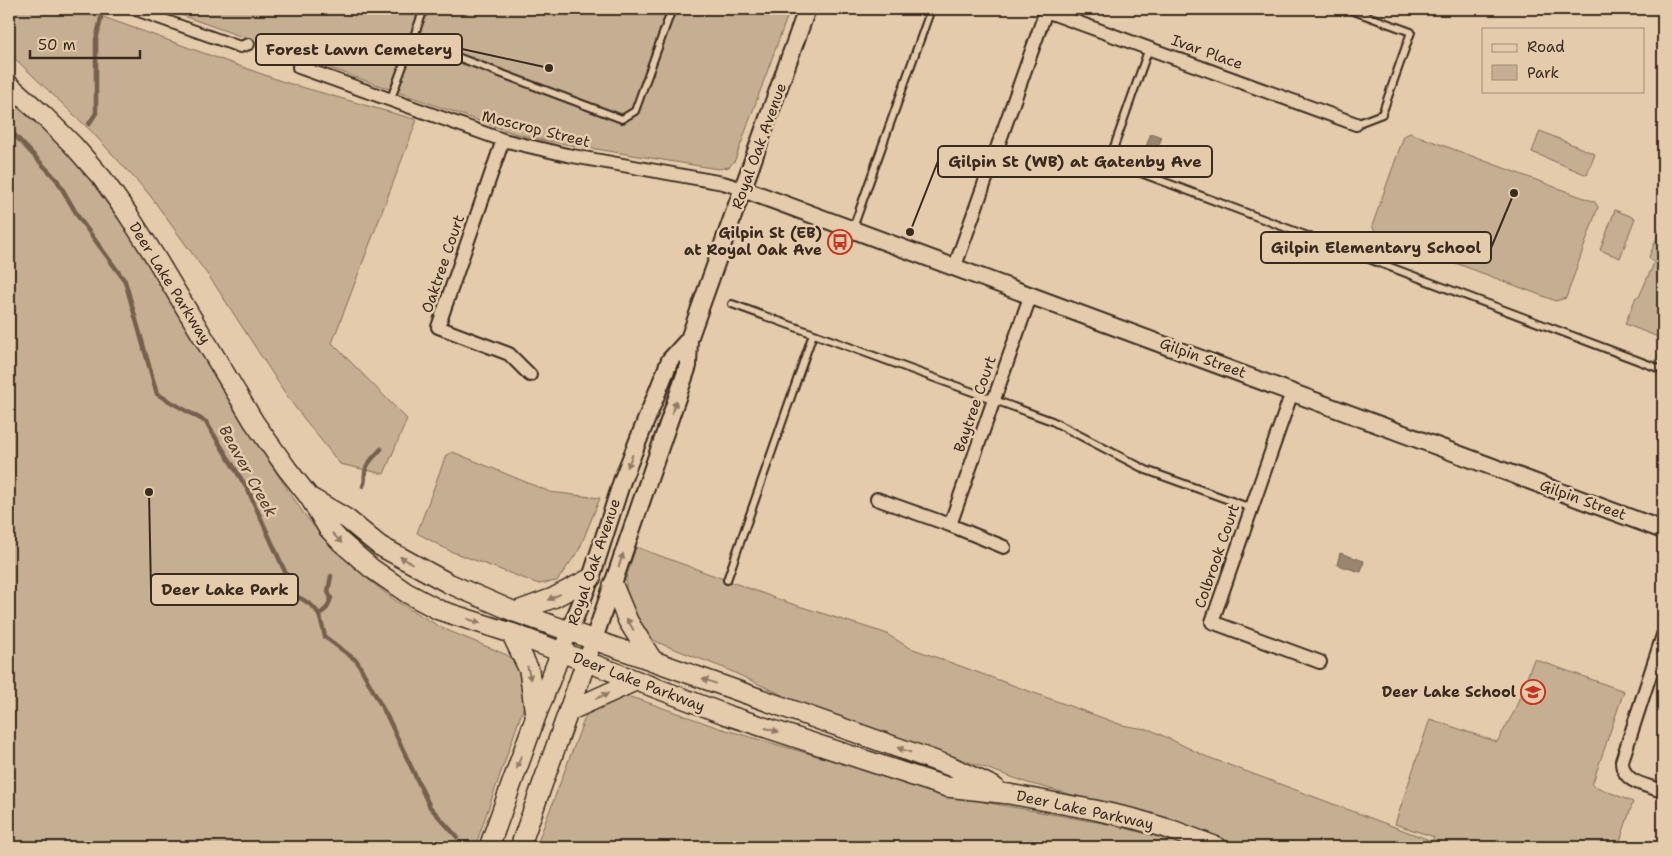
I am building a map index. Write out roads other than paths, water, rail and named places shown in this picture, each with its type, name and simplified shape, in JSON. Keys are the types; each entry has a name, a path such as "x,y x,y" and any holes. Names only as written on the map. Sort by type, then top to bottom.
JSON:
{"main road":[{"name":"Deer Lake Parkway","path":"9,85 73,145 107,185 154,255 254,422 310,498 328,528 356,555 388,580 438,610 511,633 727,715 947,787 1009,794 1135,819 1172,830 1217,847"},
{"name":"Deer Lake Parkway","path":"310,498 347,519 380,546 448,583 515,612 950,766 1009,794"},
{"path":"515,612 553,598 590,578"},
{"path":"613,585 628,621 653,661"},
{"path":"511,633 529,670 536,716"},
{"name":"Royal Oak Avenue","path":"489,847 561,652"},
{"name":"Royal Oak Avenue","path":"520,847 586,662"},
{"path":"569,710 635,681"}],"street":[{"path":"132,9 240,47 250,44"},
{"name":"Royal Oak Avenue","path":"586,662 688,366 689,339 807,9"},
{"name":"Ivar Place","path":"955,266 1046,11 1356,124"},
{"name":"Moscrop Street","path":"298,67 503,140 567,155 743,188"},
{"name":"Oaktree Court","path":"503,140 438,327 509,354 530,374"},
{"name":"Gilpin Street","path":"743,188 1663,530"},
{"name":"Baytree Court","path":"950,525 1031,294"},
{"name":"Royal Oak Avenue","path":"561,652 590,578 622,481 670,360 689,339"},
{"name":"Colbrook Court","path":"1292,392 1212,622 1320,662"},
{"path":"877,499 1004,547"},
{"path":"1663,635 1659,661 1622,761 1623,772 1630,779 1663,791"}],"lane":[{"path":"390,100 424,9"},
{"path":"412,40 622,119 635,111 672,9"},
{"path":"852,229 931,9"},
{"path":"1348,9 1411,32 1382,114 1356,124"},
{"path":"1148,48 1109,161 1663,370"},
{"path":"732,304 1052,421 1146,470 1251,508"},
{"path":"727,580 813,334"}],"waterway":[{"path":"89,124 96,113 96,40 101,18"},
{"name":"Beaver Creek","path":"9,129 57,180 79,218 125,281 157,394 206,422 248,490 296,596 314,607 320,616 325,637 357,661 389,720 430,807 457,837"},
{"path":"363,486 365,470 381,449"},
{"path":"320,614 327,608 331,598 328,592 331,576"}],"place":[{"name":"Forest Lawn Cemetery","path":"549,68"},
{"name":"Gilpin Elementary School","path":"1514,193"},
{"name":"Gilpin St (WB) at Gatenby Ave","path":"910,232"},
{"name":"Gilpin St (EB) at Royal Oak Ave","path":"840,242"},
{"name":"Deer Lake Park","path":"149,492"},
{"name":"Deer Lake School","path":"1533,692"}]}
